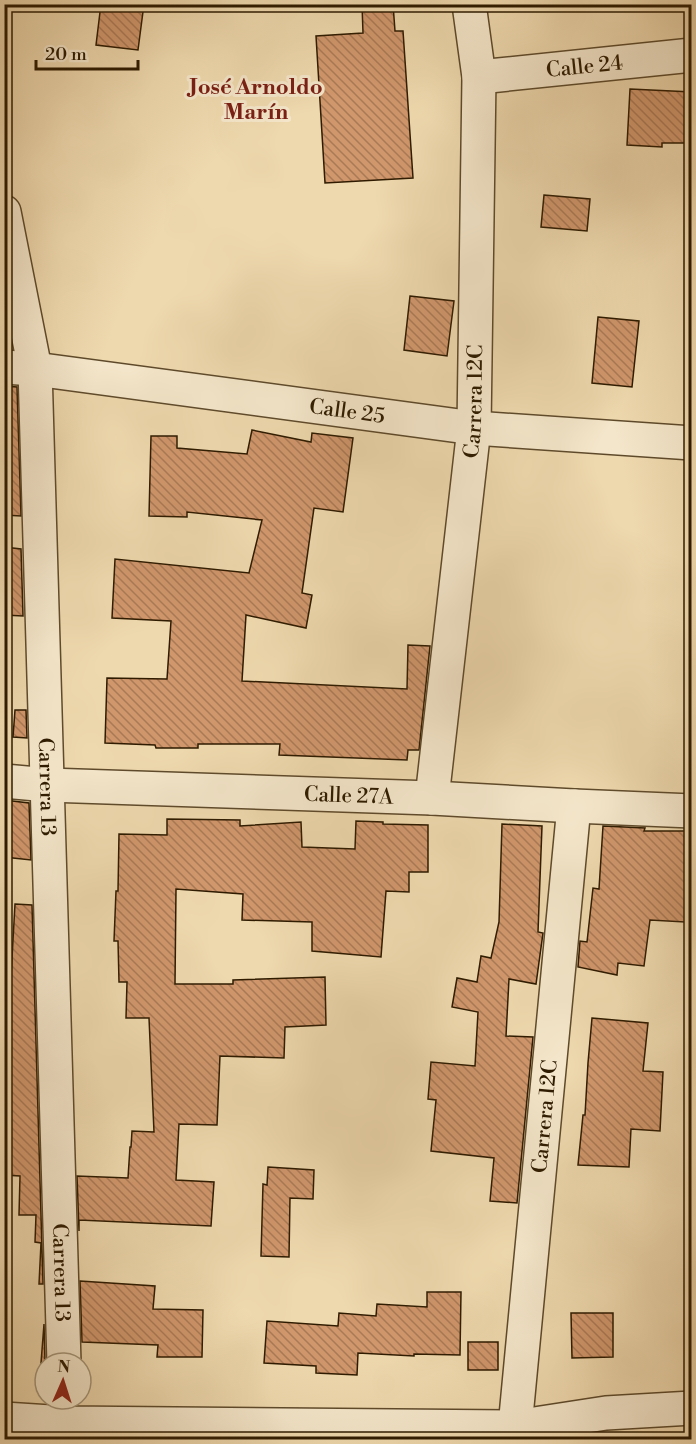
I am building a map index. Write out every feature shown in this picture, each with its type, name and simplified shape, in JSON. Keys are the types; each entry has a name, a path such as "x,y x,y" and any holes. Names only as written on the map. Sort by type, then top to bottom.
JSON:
{"street":[{"name":"Carrera 12C","path":"432,798 474,428 479,77 469,4"},
{"name":"Calle 24","path":"479,77 692,55"},
{"name":"Carrera 13","path":"4,212 20,368 48,785 64,1351"},
{"name":"Calle 25","path":"20,368 474,428 692,443"},
{"name":"Calle 27A","path":"4,781 48,785 432,798 692,811"},
{"name":"Carrera 12C","path":"515,1427 574,806"},
{"path":"4,1419 515,1427 606,1426 692,1408"}],"building":[{"path":"101,4 144,4 138,50 96,45"},
{"path":"362,4 393,4 395,31 403,31 413,178 325,183 316,36 363,33"},
{"path":"630,89 692,92 692,143 662,143 662,147 627,145"},
{"path":"544,195 590,199 587,231 541,227"},
{"path":"410,296 454,301 447,356 404,350"},
{"path":"598,317 639,321 632,387 592,383"},
{"path":"4,386 17,387 21,516 4,515"},
{"path":"252,430 311,442 312,433 353,438 343,512 314,508 302,593 312,595 306,628 246,615 242,681 407,689 408,645 430,646 419,750 408,750 407,760 279,755 280,744 198,744 198,748 156,748 155,745 105,743 107,678 167,679 171,621 112,618 115,559 249,573 262,520 187,512 187,517 149,516 151,436 177,436 177,448 247,454"},
{"path":"4,547 21,549 23,616 4,615"},
{"path":"15,710 26,710 27,738 13,737"},
{"path":"4,800 29,803 31,860 4,857"},
{"path":"167,819 240,820 240,826 301,822 302,847 355,849 356,821 428,825 428,872 409,872 409,892 386,891 381,957 312,951 312,922 242,920 243,894 176,889 175,984 233,984 233,980 325,977 326,1025 285,1027 284,1058 220,1056 217,1125 179,1124 176,1180 214,1182 211,1226 79,1220 79,1231 77,1176 128,1178 132,1131 154,1132 149,1018 126,1018 127,982 119,982 118,941 114,941 116,891 118,891 119,834 167,835"},
{"path":"502,824 542,826 538,932 543,933 536,984 509,979 506,1036 533,1037 517,1203 490,1201 494,1158 431,1151 436,1100 428,1099 431,1062 475,1066 478,1012 452,1007 457,978 477,982 481,956 491,958 499,922"},
{"path":"603,826 645,828 644,831 690,831 685,922 650,920 644,966 618,963 617,975 578,967 580,941 587,942 593,888 599,889"},
{"path":"15,904 32,905 43,1284 39,1284 41,1243 35,1242 36,1215 19,1215 20,1176 4,1175 4,975 11,976"},
{"path":"592,1018 648,1023 643,1071 663,1072 660,1131 631,1129 629,1167 578,1165 583,1115 585,1115"},
{"path":"268,1167 314,1170 313,1199 290,1198 289,1257 261,1256 263,1184 267,1185"},
{"path":"80,1281 155,1286 153,1309 203,1310 202,1357 157,1357 158,1345 82,1342"},
{"path":"427,1292 461,1292 460,1355 414,1354 414,1356 358,1353 357,1375 316,1373 316,1366 264,1363 267,1321 338,1326 339,1313 376,1316 377,1304 427,1307"},
{"path":"571,1313 613,1313 613,1357 572,1358"},
{"path":"44,1324 45,1351 42,1351"},
{"path":"468,1342 498,1342 498,1370 468,1370"}],"district":[{"name":"José Arnoldo Marín","path":"256,98"}]}
